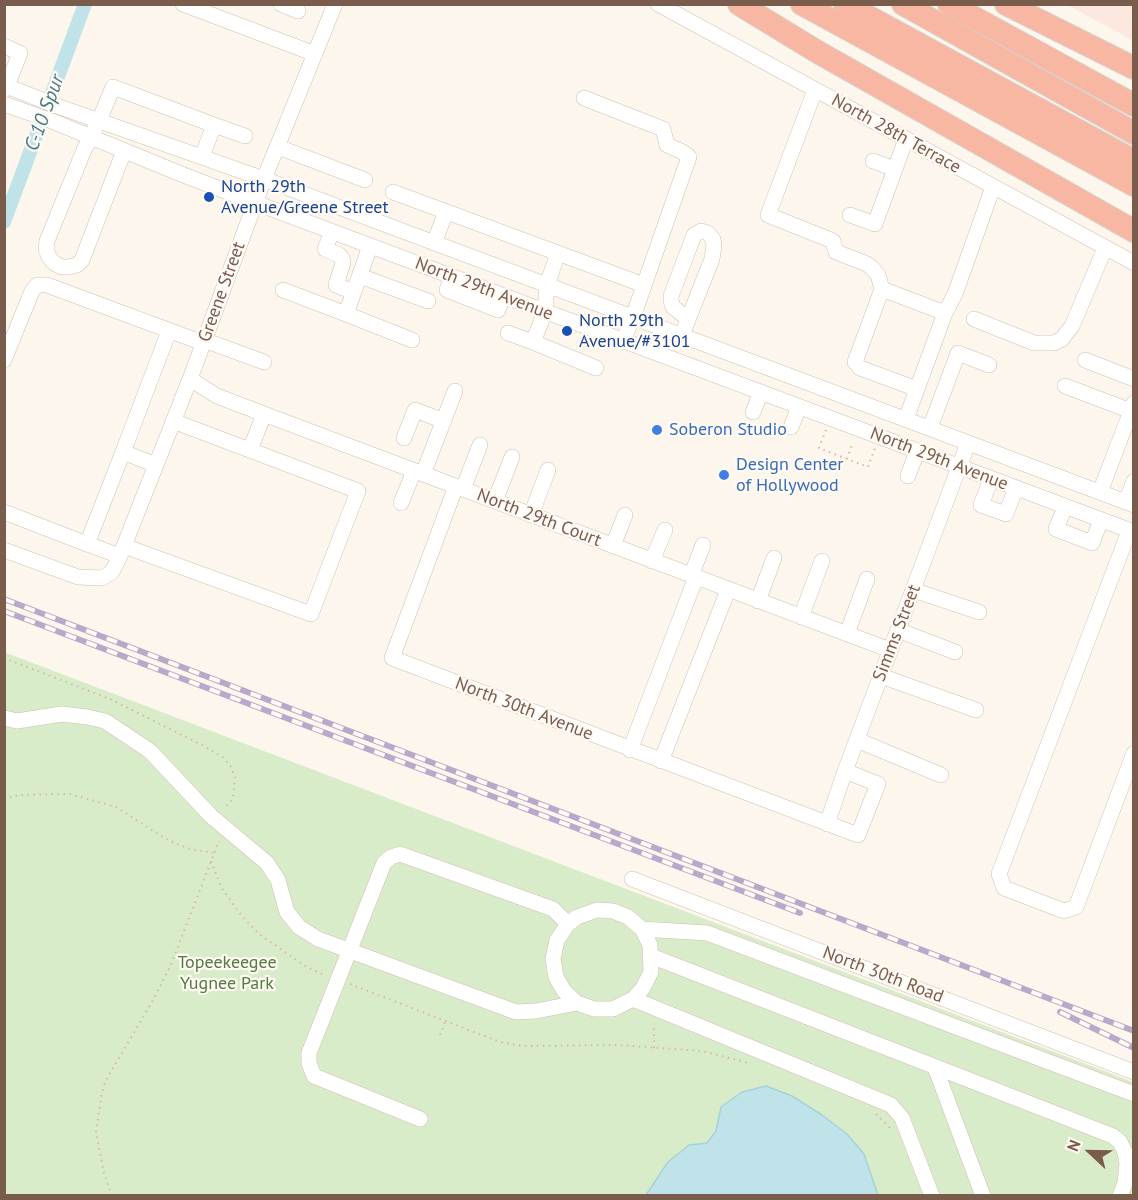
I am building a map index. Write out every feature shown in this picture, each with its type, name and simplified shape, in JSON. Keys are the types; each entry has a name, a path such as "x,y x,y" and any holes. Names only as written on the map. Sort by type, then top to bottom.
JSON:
{"highway":[{"path":"739,4 826,57 1134,231"},
{"path":"802,4 1134,185"},
{"path":"845,4 1134,161"},
{"path":"903,4 1134,133"},
{"path":"949,4 1134,105"},
{"path":"1006,4 1134,68"}],"street":[{"path":"183,4 315,54"},
{"path":"281,4 298,11"},
{"name":"Greene Street","path":"4,550 78,577 102,578 112,572 190,379 264,179 335,4"},
{"name":"North 28th Terrace","path":"658,4 1134,263"},
{"path":"4,46 20,53 6,87"},
{"name":"North 29th Avenue","path":"6,87 92,137 124,151 332,232 1131,531"},
{"path":"124,151 82,260 69,267 62,267 54,263 48,257 47,241 84,150 92,137 113,87 245,136"},
{"path":"815,90 768,215 833,241 836,252 867,264 878,274 882,289 855,362 860,368 917,389"},
{"path":"584,98 663,129 667,145 689,157 623,341"},
{"name":"North 29th Avenue","path":"4,104 36,106"},
{"name":"North 29th Avenue","path":"54,114 99,121 264,179 1130,503"},
{"path":"202,157 214,125"},
{"path":"850,215 875,224 906,140"},
{"path":"278,147 365,180"},
{"path":"873,161 895,169"},
{"path":"906,419 945,313 955,294 993,187"},
{"path":"393,192 644,285"},
{"path":"435,243 446,212"},
{"path":"682,335 688,320 712,259 713,239 708,233 700,231 694,236 671,296 673,307 688,320"},
{"path":"332,232 325,249 339,255 343,263 336,285 354,292"},
{"path":"346,314 370,246"},
{"path":"974,319 1034,342 1054,343 1062,339 1072,326 1105,248"},
{"path":"533,342 544,312 547,285 558,253"},
{"path":"360,276 428,301"},
{"path":"4,360 32,291 37,285 47,285 169,331 264,362"},
{"path":"882,289 945,313"},
{"path":"283,290 412,340"},
{"path":"87,544 169,331"},
{"path":"508,333 596,368"},
{"path":"930,428 958,353 989,364"},
{"path":"1085,360 1134,379"},
{"name":"North 29th Court","path":"190,379 217,396 890,650"},
{"path":"1065,386 1132,407 1100,492"},
{"path":"401,503 419,472 456,391"},
{"path":"753,412 761,392"},
{"path":"791,427 799,407"},
{"path":"404,438 415,410 444,421"},
{"path":"250,450 264,414"},
{"path":"4,512 87,544 122,551 311,614 358,491 173,421"},
{"name":"Simms Street","path":"827,824 968,443"},
{"path":"460,488 480,445"},
{"path":"908,476 917,451"},
{"path":"123,452 156,465"},
{"path":"495,501 512,457"},
{"path":"531,515 548,470"},
{"path":"991,479 981,505 1006,514 1016,488"},
{"path":"1130,503 1134,481"},
{"name":"North 30th Avenue","path":"460,488 392,658 858,835 878,784 845,771"},
{"path":"1065,507 1056,529 1092,543 1101,520"},
{"path":"613,546 625,515"},
{"path":"652,561 665,530"},
{"path":"1131,531 999,874 1004,888 1064,911 1076,907 1134,753"},
{"path":"630,750 694,576 703,545"},
{"path":"758,601 774,558"},
{"path":"801,617 822,561"},
{"path":"847,634 867,579"},
{"path":"662,761 728,590"},
{"path":"913,590 979,612"},
{"path":"898,630 955,652"},
{"path":"881,676 976,710"},
{"path":"4,717 17,721 62,714 105,721 150,751 221,824 267,863 278,880 286,912 299,927 318,939 516,1012 536,1011 577,1003"},
{"path":"857,740 941,775"},
{"path":"420,1119 314,1076 309,1063 309,1053 384,863 391,856 400,854 554,909 568,924"},
{"name":"North 30th Road","path":"632,879 1134,1072"},
{"path":"597,910 613,911 628,917 642,929 650,945 651,972 643,988 633,999 613,1009 594,1009 577,1003 564,991 556,976 553,959 557,940 568,924 577,917 597,910"},
{"path":"642,929 707,933 1134,1094"},
{"path":"651,956 1113,1136 1120,1142 1127,1164 1125,1183 1120,1196"},
{"path":"633,999 891,1105 902,1118 933,1196"},
{"path":"935,1067 983,1196"}],"path":[{"path":"827,427 819,448 847,459 868,467 876,446"},
{"path":"847,459 855,438"},
{"path":"4,658 110,699 202,745 224,758 235,777 233,798 221,824 214,853 170,967 106,1080 102,1092 96,1132 110,1191 108,1196"},
{"path":"4,798 19,795 70,794 116,807 166,839 190,849 214,853"},
{"path":"211,861 220,887 241,915 259,934 308,968 500,1042 522,1046 619,1045 702,1051 757,1065"},
{"path":"654,1048 655,1008"},
{"path":"440,1035 446,1020"},
{"path":"873,1111 893,1131"}],"shaded area":[{"path":"1067,5 1133,5 1133,41 1116,31"}],"green space":[{"name":"Topeekeegee Yugnee Park","path":"4,652 1133,1082 1133,1195 5,1195"}],"water":[{"path":"766,1086 792,1096 847,1134 864,1154 878,1195 646,1195 668,1162 689,1145 707,1143 716,1131 721,1107 742,1092"}],"waterway":[{"name":"C-10 Spur","path":"4,222 85,4"}],"railway":[{"path":"4,599 1134,1031"},
{"path":"4,611 800,913"},
{"path":"1060,1012 1134,1048"}],"place":[{"name":"North 29th Avenue/Greene Street","path":"209,197"},
{"name":"North 29th Avenue/#3101","path":"567,331"},
{"name":"Soberon Studio","path":"657,430"},
{"name":"Design Center of Hollywood","path":"724,475"}]}
